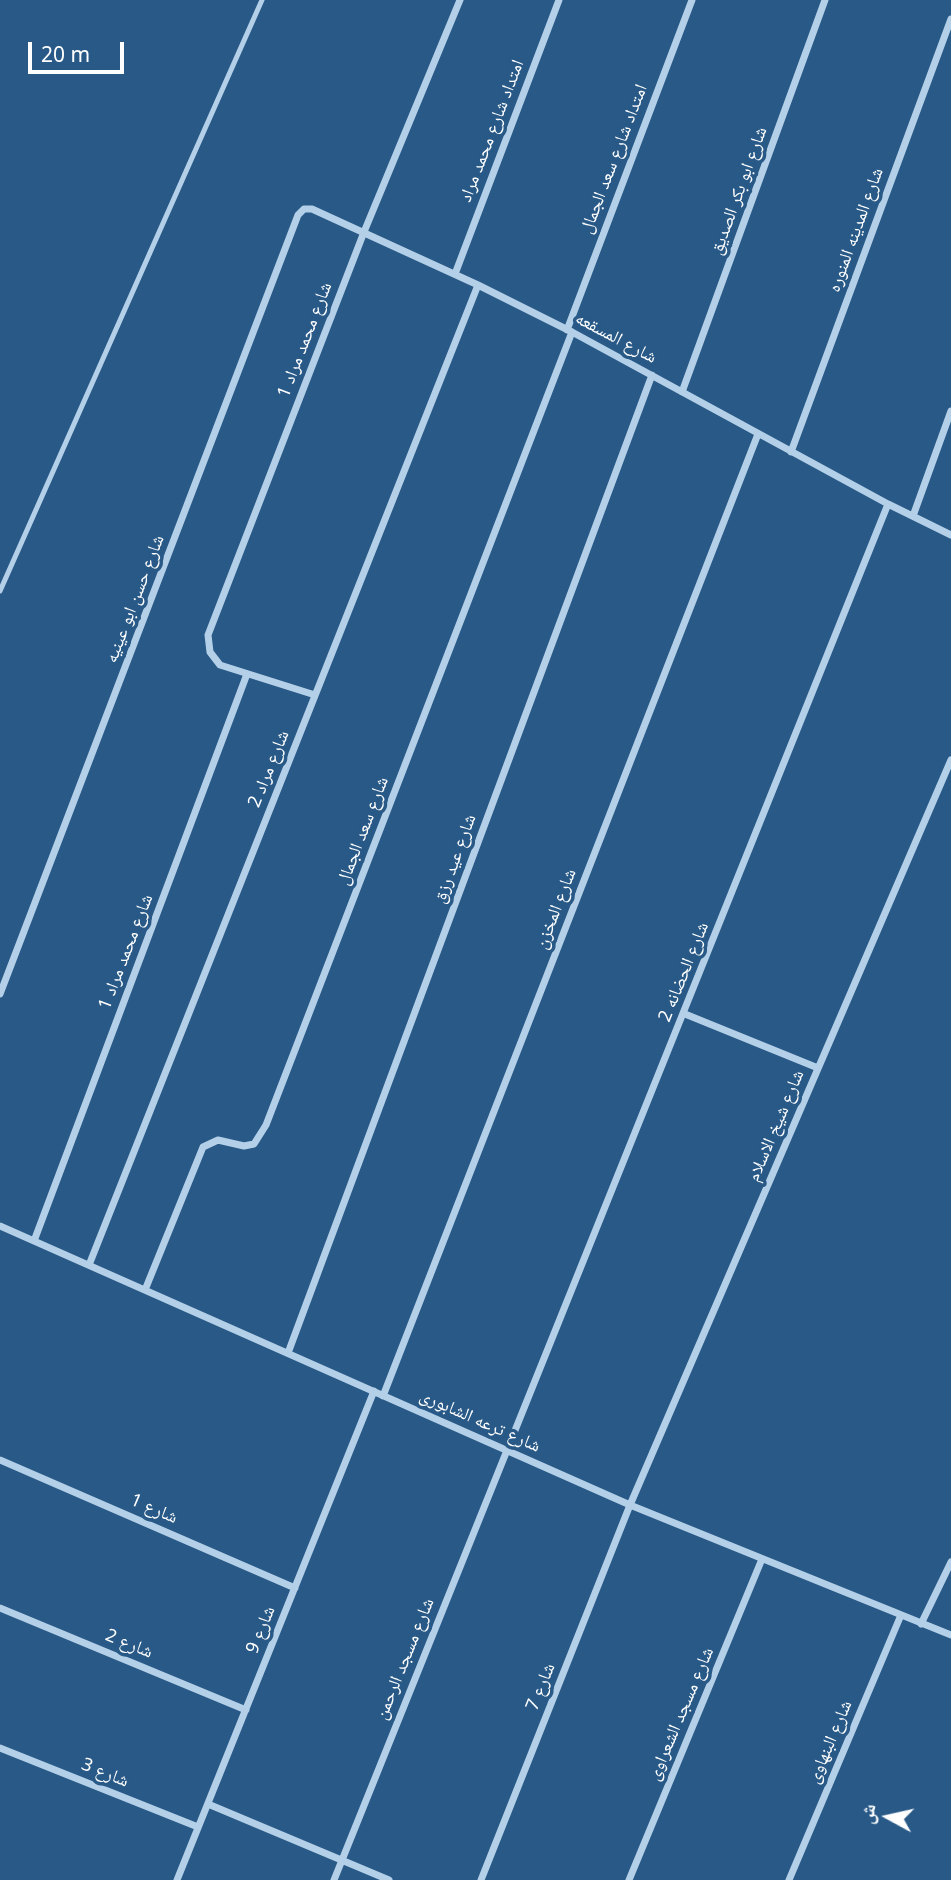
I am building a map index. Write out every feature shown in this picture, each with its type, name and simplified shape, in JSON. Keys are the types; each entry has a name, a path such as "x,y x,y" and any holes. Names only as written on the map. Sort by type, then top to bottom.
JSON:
{"street":[{"name":"شارع محمد مراد 1","path":"316,695 220,665 210,652 208,635 364,232 460,0"},
{"name":"امتداد شارع محمد مراد","path":"455,274 559,0"},
{"name":"امتداد شارع سعد الجمال","path":"569,331 692,0"},
{"name":"شارع ابو بكر الصديق","path":"682,393 825,0"},
{"name":"شارع المدينه المنوره","path":"791,452 951,19"},
{"name":"شارع المسقعه","path":"298,215 304,209 312,209 478,285 652,375 888,504 951,534"},
{"name":"شارع حسن ابو عينيه","path":"0,994 298,215"},
{"name":"شارع مراد 2","path":"89,1265 478,285"},
{"name":"شارع سعد الجمال","path":"145,1290 203,1147 218,1140 244,1146 254,1144 266,1125 569,331"},
{"name":"شارع عيد رزق","path":"288,1353 652,375"},
{"path":"913,516 951,411"},
{"name":"شارع المخزن","path":"383,1396 758,434"},
{"name":"شارع الحضانه 2","path":"506,1450 685,1014 888,504"},
{"name":"شارع محمد مراد 1","path":"34,1241 247,674"},
{"name":"شارع شيخ الاسلام","path":"630,1505 951,760"},
{"path":"685,1014 818,1068"},
{"name":"شارع ترعه الشابورى","path":"0,1226 630,1505 951,1635"},
{"name":"شارع 9","path":"177,1880 374,1391"},
{"name":"شارع مسجد الرحمن","path":"334,1880 506,1450"},
{"name":"شارع 1","path":"0,1460 295,1588"},
{"name":"شارع 7","path":"481,1880 630,1505"},
{"name":"شارع مسجد الشعراوى","path":"629,1880 762,1559"},
{"path":"920,1624 951,1562"},
{"name":"شارع 2","path":"0,1608 246,1710"},
{"name":"شارع البنهاوى","path":"789,1880 901,1615"},
{"name":"شارع 3","path":"0,1748 198,1827"},
{"path":"208,1804 389,1880"}],"lane":[{"path":"0,591 262,0"}]}
